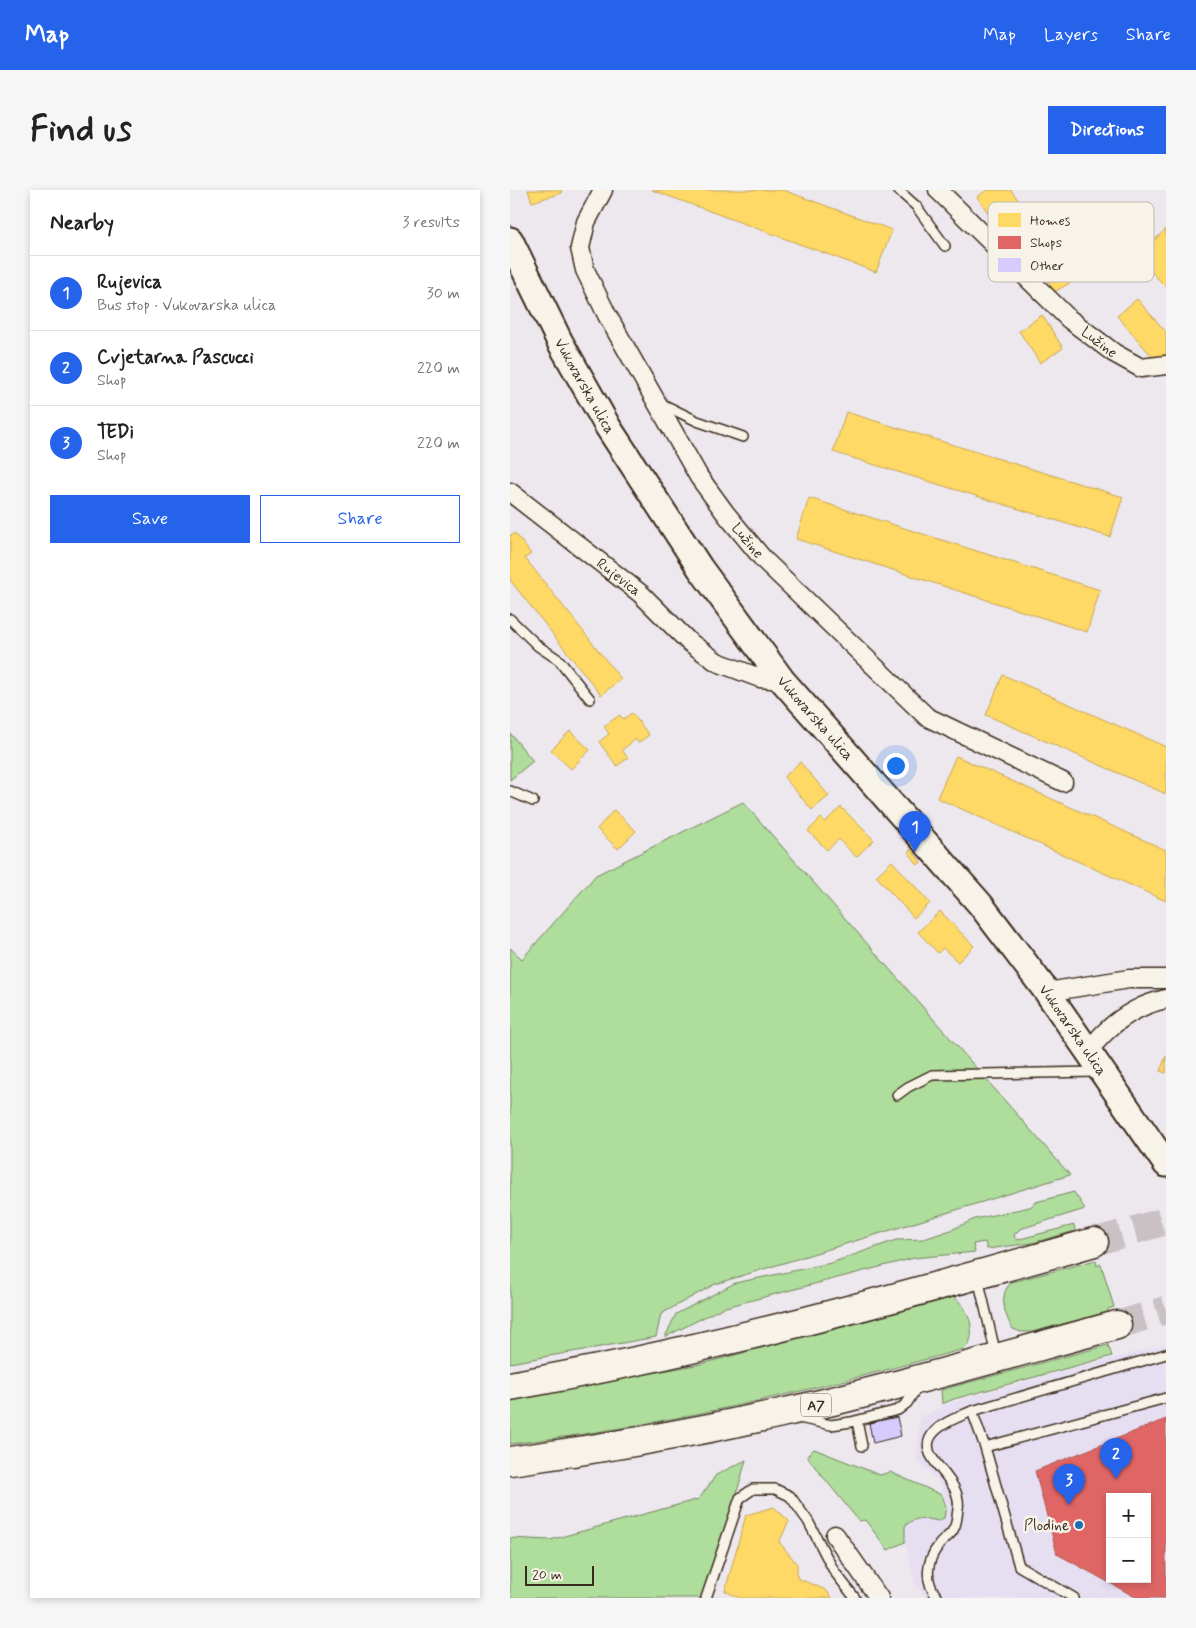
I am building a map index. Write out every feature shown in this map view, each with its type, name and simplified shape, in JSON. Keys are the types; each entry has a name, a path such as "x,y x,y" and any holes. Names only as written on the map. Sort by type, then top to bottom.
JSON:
{"highway":[{"path":"510,1386 604,1369 714,1344 978,1275 1094,1242"},
{"name":"A7","path":"510,1461 625,1444 782,1413 922,1378 1117,1324"}],"main road":[{"name":"Vukovarska ulica","path":"510,240 560,342 608,427 700,568 782,680 980,904 1047,992 1166,1164"}],"street":[{"name":"Lužine","path":"603,190 586,222 580,248 585,270 607,315 699,477 764,560 927,717 1063,782"},
{"name":"Lužine","path":"938,190 988,239"},
{"name":"Lužine","path":"1032,282 1076,325 1114,353 1141,368 1166,364"},
{"name":"Rujevica","path":"510,492 641,594 688,641 717,662 760,678 782,680"},
{"path":"1047,992 1129,979 1166,979"},
{"path":"1094,1062 1100,1035 1132,1010 1166,999"},
{"path":"835,1535 879,1598"}],"lane":[{"path":"898,190 916,206 945,246"},
{"path":"655,401 696,421 743,437"},
{"path":"510,619 538,646 559,660 590,699"},
{"path":"510,791 533,801"},
{"path":"897,1095 908,1086 932,1075 1094,1062"},
{"path":"978,1275 997,1357"},
{"path":"938,1598 929,1583 929,1567 932,1556 939,1545 954,1529 959,1506 957,1491 952,1481 935,1463 929,1451 930,1438 938,1428 972,1411 1166,1354"},
{"path":"782,1413 830,1425 856,1421 898,1410 906,1403 922,1378"},
{"path":"985,1447 1166,1398"},
{"path":"972,1411 985,1447 1019,1566 1074,1598"},
{"path":"856,1421 862,1446"},
{"path":"706,1598 740,1498 753,1489 775,1489 790,1496 808,1521 834,1571 855,1598"}],"shaded area":[{"path":"1166,1344 1166,1598 927,1598 916,1586 905,1542 905,1526 912,1519 922,1518 938,1521 946,1507 940,1483 917,1459 920,1417 955,1401"}],"green space":[{"path":"510,733 533,761 510,780"},
{"path":"743,802 1070,1175 715,1284 661,1314 656,1337 510,1363 510,948 522,959 596,875"},
{"path":"1074,1192 1085,1209 1020,1229 1014,1235 1016,1240 1074,1225 1075,1231 1032,1243 987,1249 985,1242 973,1244 975,1252 914,1258 722,1308 665,1337 676,1314 735,1283 831,1263 896,1240 924,1239 975,1219 1030,1207 1036,1202"},
{"path":"1096,1260 1097,1266 1101,1264 1114,1307 1108,1309 1108,1312 1032,1332 1021,1332 1013,1329 1007,1317 1004,1304 1005,1292 1012,1282"},
{"path":"953,1297 964,1307 970,1322 971,1337 964,1349 852,1379 682,1417 510,1444 510,1399 701,1364"},
{"path":"1108,1345 1112,1356 954,1399 942,1404 941,1390"},
{"path":"814,1449 880,1475 890,1472 942,1495 946,1507 944,1518 938,1521 917,1519 913,1521 905,1526 905,1542 888,1550 865,1520 859,1521 811,1462 807,1456"},
{"path":"746,1460 707,1598 510,1598 510,1538 550,1540 699,1499 716,1475"}],"building: Homes":[{"path":"528,190 561,190 562,193 532,202"},
{"path":"652,190 783,190 892,230 876,272"},
{"path":"987,190 1011,190 1020,202 988,202 988,213 977,197"},
{"path":"1166,229 1166,287 1154,275 1154,241"},
{"path":"1049,282 1072,282 1054,292"},
{"path":"1137,299 1166,332 1166,355 1157,362 1117,316"},
{"path":"1042,315 1063,348 1040,363 1019,331"},
{"path":"846,412 1123,497 1110,537 833,452"},
{"path":"809,498 1100,590 1087,632 796,539"},
{"path":"515,533 531,554 525,558 621,679 601,695 510,580 510,534 511,536"},
{"path":"1003,675 1166,747 1166,794 986,715"},
{"path":"632,713 649,735 638,743 636,739 622,750 628,758 617,766 599,742 609,734 604,726 620,715 623,719"},
{"path":"570,731 590,750 571,769 551,750"},
{"path":"956,756 1166,850 1166,901 937,798"},
{"path":"800,762 829,796 812,810 784,777"},
{"path":"841,807 874,840 856,857 839,839 827,850 808,831 821,818 825,822"},
{"path":"614,810 636,831 618,849 597,829"},
{"path":"911,849 921,862 918,865 908,852"},
{"path":"892,861 930,903 914,918 876,876"},
{"path":"940,911 974,946 958,962 943,948 938,953 918,932"},
{"path":"1166,1056 1166,1073 1160,1071"},
{"path":"774,1507 789,1521 779,1542 797,1564 797,1578 826,1590 832,1598 740,1598 725,1591 746,1515"}],"building: Shops":[{"name":"Plodine","path":"1166,1419 1166,1598 1137,1598 1110,1583 1151,1583 1151,1493 1106,1493 1106,1581 1057,1554 1035,1471"}],"building: Other":[{"path":"897,1417 901,1436 873,1443 869,1423"}],"tunnel":[{"path":"1094,1242 1166,1221"},
{"path":"1117,1325 1166,1310"}],"place":[{"name":"Rujevica","path":"915,852"},
{"name":"Cvjetarna Pascucci","path":"1116,1479"},
{"name":"TEDi","path":"1069,1505"},
{"name":"Plodine","path":"1079,1525"}]}
